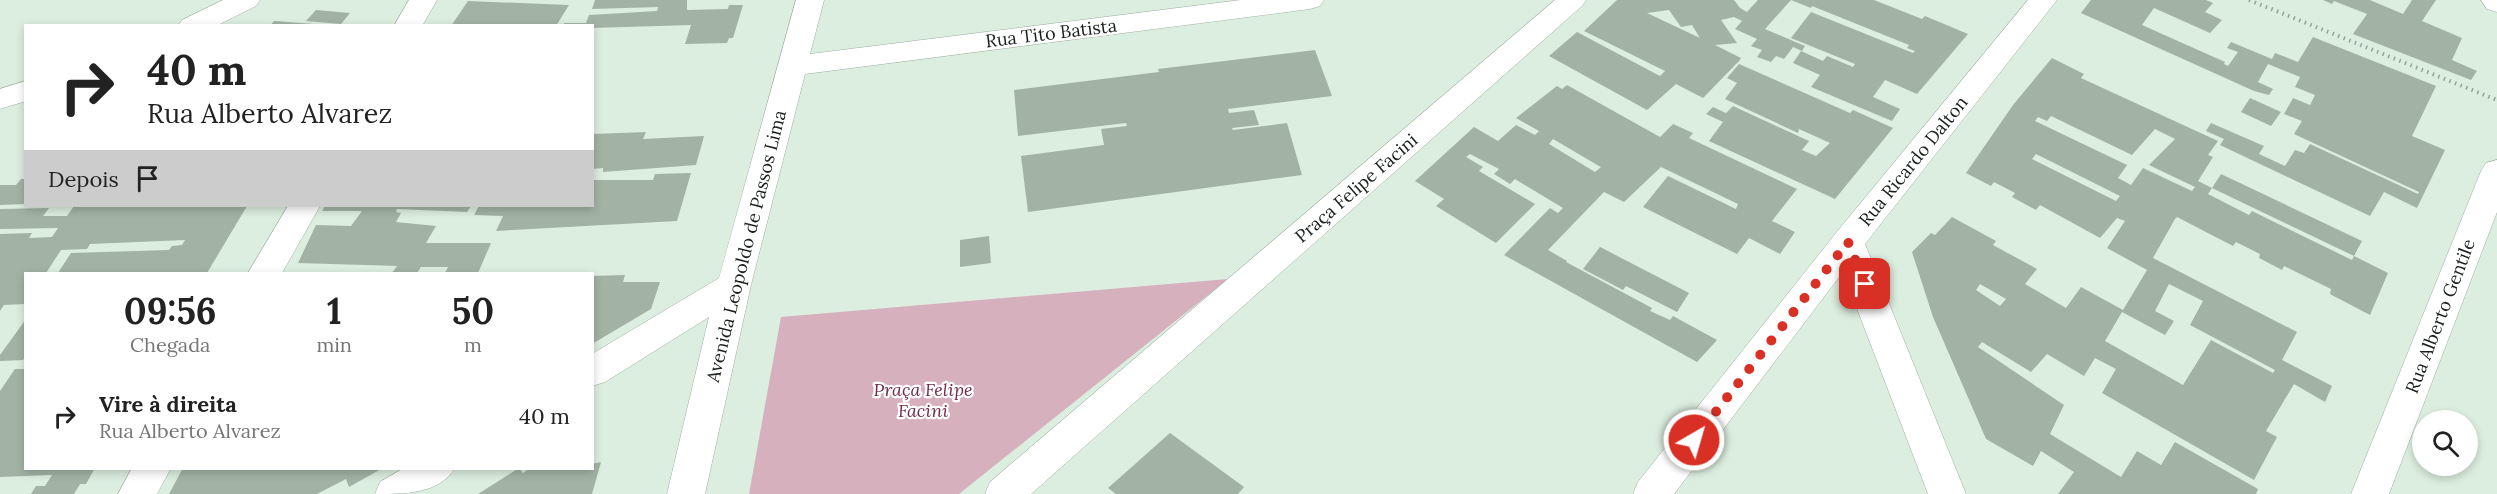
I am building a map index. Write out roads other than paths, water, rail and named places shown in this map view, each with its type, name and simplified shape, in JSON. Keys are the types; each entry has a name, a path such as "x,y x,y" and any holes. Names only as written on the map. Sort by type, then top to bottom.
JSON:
{"street":[{"path":"196,24 246,0"},
{"path":"409,24 423,0"},
{"name":"Avenida Leopoldo de Passos Lima","path":"687,494 734,285 810,0"},
{"name":"Rua Tito Batista","path":"791,66 1310,0"},
{"name":"Praça Felipe Facini","path":"1004,494 1572,0"},
{"name":"Rua Ricardo Dalton","path":"1652,494 1848,242 2043,0"},
{"path":"0,99 24,92"},
{"name":"Rua Alberto Gentile","path":"2370,494 2497,171"},
{"path":"266,272 303,207"},
{"path":"1848,242 1947,494"},
{"path":"594,371 734,285"},
{"path":"137,494 151,470"},
{"path":"394,494 433,470"}]}
